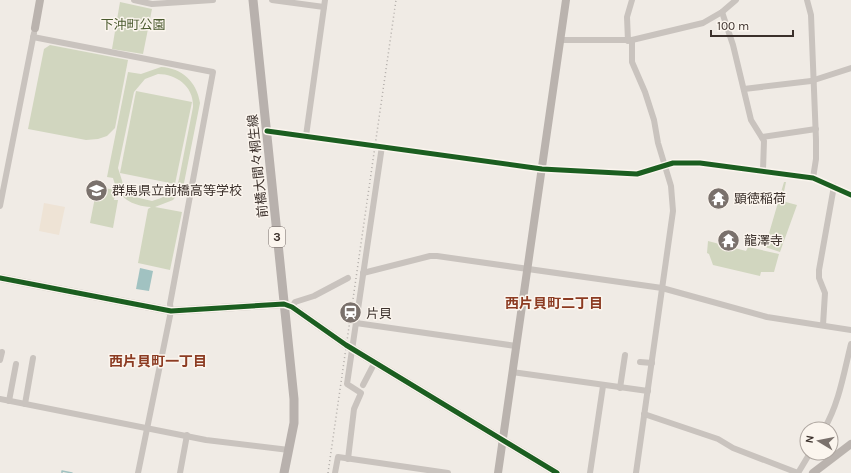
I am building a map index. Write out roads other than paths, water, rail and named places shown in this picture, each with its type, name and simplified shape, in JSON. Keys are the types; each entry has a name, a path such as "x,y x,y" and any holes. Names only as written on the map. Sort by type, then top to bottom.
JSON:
{"main road":[{"name":"前橋大間々桐生線","path":"253,0 288,305 294,399 294,424 290,450 284,473"}],"street":[{"path":"0,206 2,180 40,0"},
{"path":"134,0 152,4 213,0"},
{"path":"272,0 324,7"},
{"path":"306,136 325,0"},
{"path":"498,473 566,0"},
{"path":"632,0 627,17 632,62 645,92 654,120 671,186 673,211 636,473"},
{"path":"561,40 630,41 703,23 722,12 736,0"},
{"path":"806,0 812,15 816,129 816,159 813,178"},
{"path":"722,12 744,89 751,120 762,137 764,146 763,170"},
{"path":"33,37 213,72 170,304 171,311 138,473"},
{"path":"744,89 814,81 851,68"},
{"path":"762,137 816,129"},
{"path":"267,131 542,169 637,174 673,163 700,163 763,170 813,178 834,186 851,195"},
{"path":"348,459 354,409 361,393 347,386 382,146"},
{"path":"823,325 825,293 819,278 819,270 834,186"},
{"path":"363,273 434,256 662,288 766,317 851,330"},
{"path":"0,278 171,311 288,305 314,296 348,278"},
{"path":"288,305 353,349 557,473"},
{"path":"356,323 516,346"},
{"path":"828,421 843,378 851,344"},
{"path":"0,360 2,352"},
{"path":"620,388 625,356"},
{"path":"25,404 33,358"},
{"path":"363,385 375,362"},
{"path":"640,362 652,363"},
{"path":"9,401 16,364"},
{"path":"512,372 603,386 648,391"},
{"path":"590,473 603,386"},
{"path":"0,399 225,443 290,450"},
{"path":"644,414 718,439 733,448 798,473 805,461"},
{"path":"180,473 188,435"},
{"path":"813,473 851,444"},
{"path":"335,473 338,458 448,473"}],"water":[{"path":"140,268 153,271 149,291 136,289"}],"waterway":[{"path":"62,473 62,471 72,473"}],"railway":[{"path":"328,473 396,0"}],"place":[{"name":"群馬県立前橋高等学校","path":"96,190"},
{"name":"顕徳稲荷","path":"719,198"},
{"name":"龍澤寺","path":"729,240"},
{"name":"片貝","path":"351,313"}],"district":[{"name":"西片貝町二丁目","path":"554,303"},
{"name":"西片貝町一丁目","path":"158,361"}],"park label":[{"name":"下沖町公園","path":"133,24"}]}
